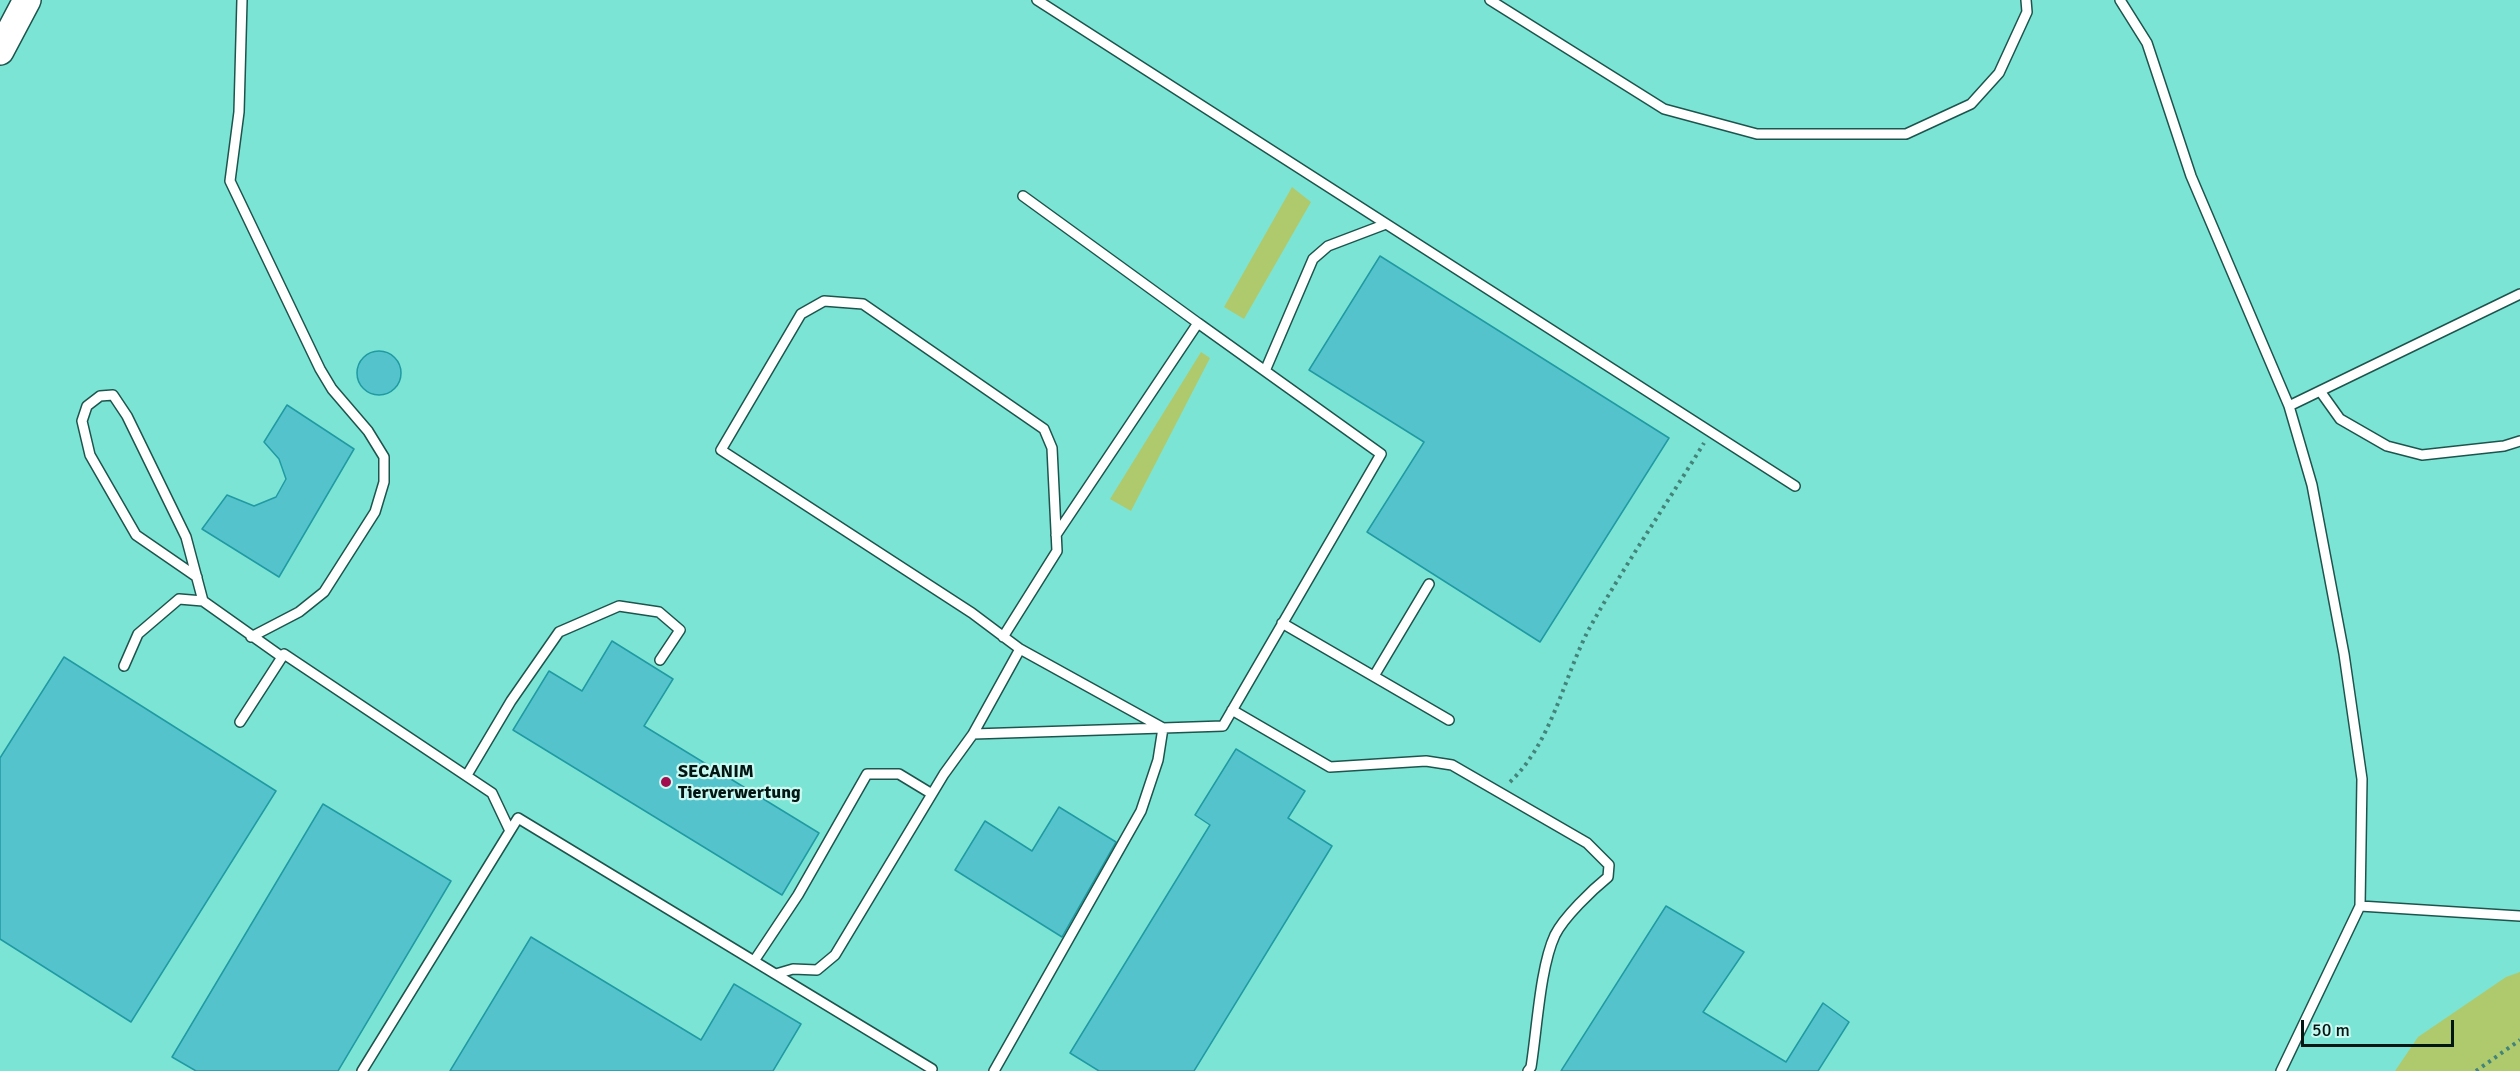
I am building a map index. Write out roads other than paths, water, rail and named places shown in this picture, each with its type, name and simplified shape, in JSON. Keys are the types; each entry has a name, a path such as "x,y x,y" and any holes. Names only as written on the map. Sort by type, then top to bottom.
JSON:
{"street":[{"path":"0,51 27,0"}],"lane":[{"path":"242,0 239,112 230,181 320,369 332,389 368,431 384,457 384,482 375,512 324,592 299,612 250,637"},
{"path":"1037,0 1795,486"},
{"path":"1490,0 1664,109 1757,134 1906,134 1971,104 1999,73 2027,12 2026,0"},
{"path":"2120,0 2147,43 2191,176 2289,406 2312,485 2344,654 2362,779 2360,906 2281,1071"},
{"path":"973,734 1223,726 1381,453 1023,196"},
{"path":"1265,371 1314,260 1328,246 1386,224"},
{"path":"2289,406 2520,294"},
{"path":"1003,637 1057,551 1052,448 1044,429 863,304 824,301 801,314 721,450 972,613 1003,637 1020,649 1163,728"},
{"path":"1056,535 1198,323"},
{"path":"2320,391 2340,418 2387,446 2422,455 2504,446 2520,441"},
{"path":"197,577 136,535 90,455 82,421 87,406 100,396 113,395 127,416 186,537 197,577 203,601"},
{"path":"1374,676 1429,584"},
{"path":"124,666 138,634 179,599 203,601 250,637 282,657"},
{"path":"467,775 512,702 560,632 619,606 660,612 680,630 660,660"},
{"path":"1282,623 1449,720"},
{"path":"776,974 793,969 817,970 835,956 932,795 973,734 1020,649"},
{"path":"240,723 284,654 492,792 510,831"},
{"path":"1232,710 1330,767 1426,761 1452,765 1587,843 1609,865 1608,877 1592,890 1555,934 1547,964 1531,1067 1528,1071"},
{"path":"994,1071 1142,811 1158,760 1163,728"},
{"path":"754,961 798,895 867,774 882,772 899,774 932,795"},
{"path":"362,1071 518,818 933,1070"},
{"path":"2360,906 2520,916"}],"place":[{"name":"SECANIM Tierverwertung","path":"666,782"}]}
